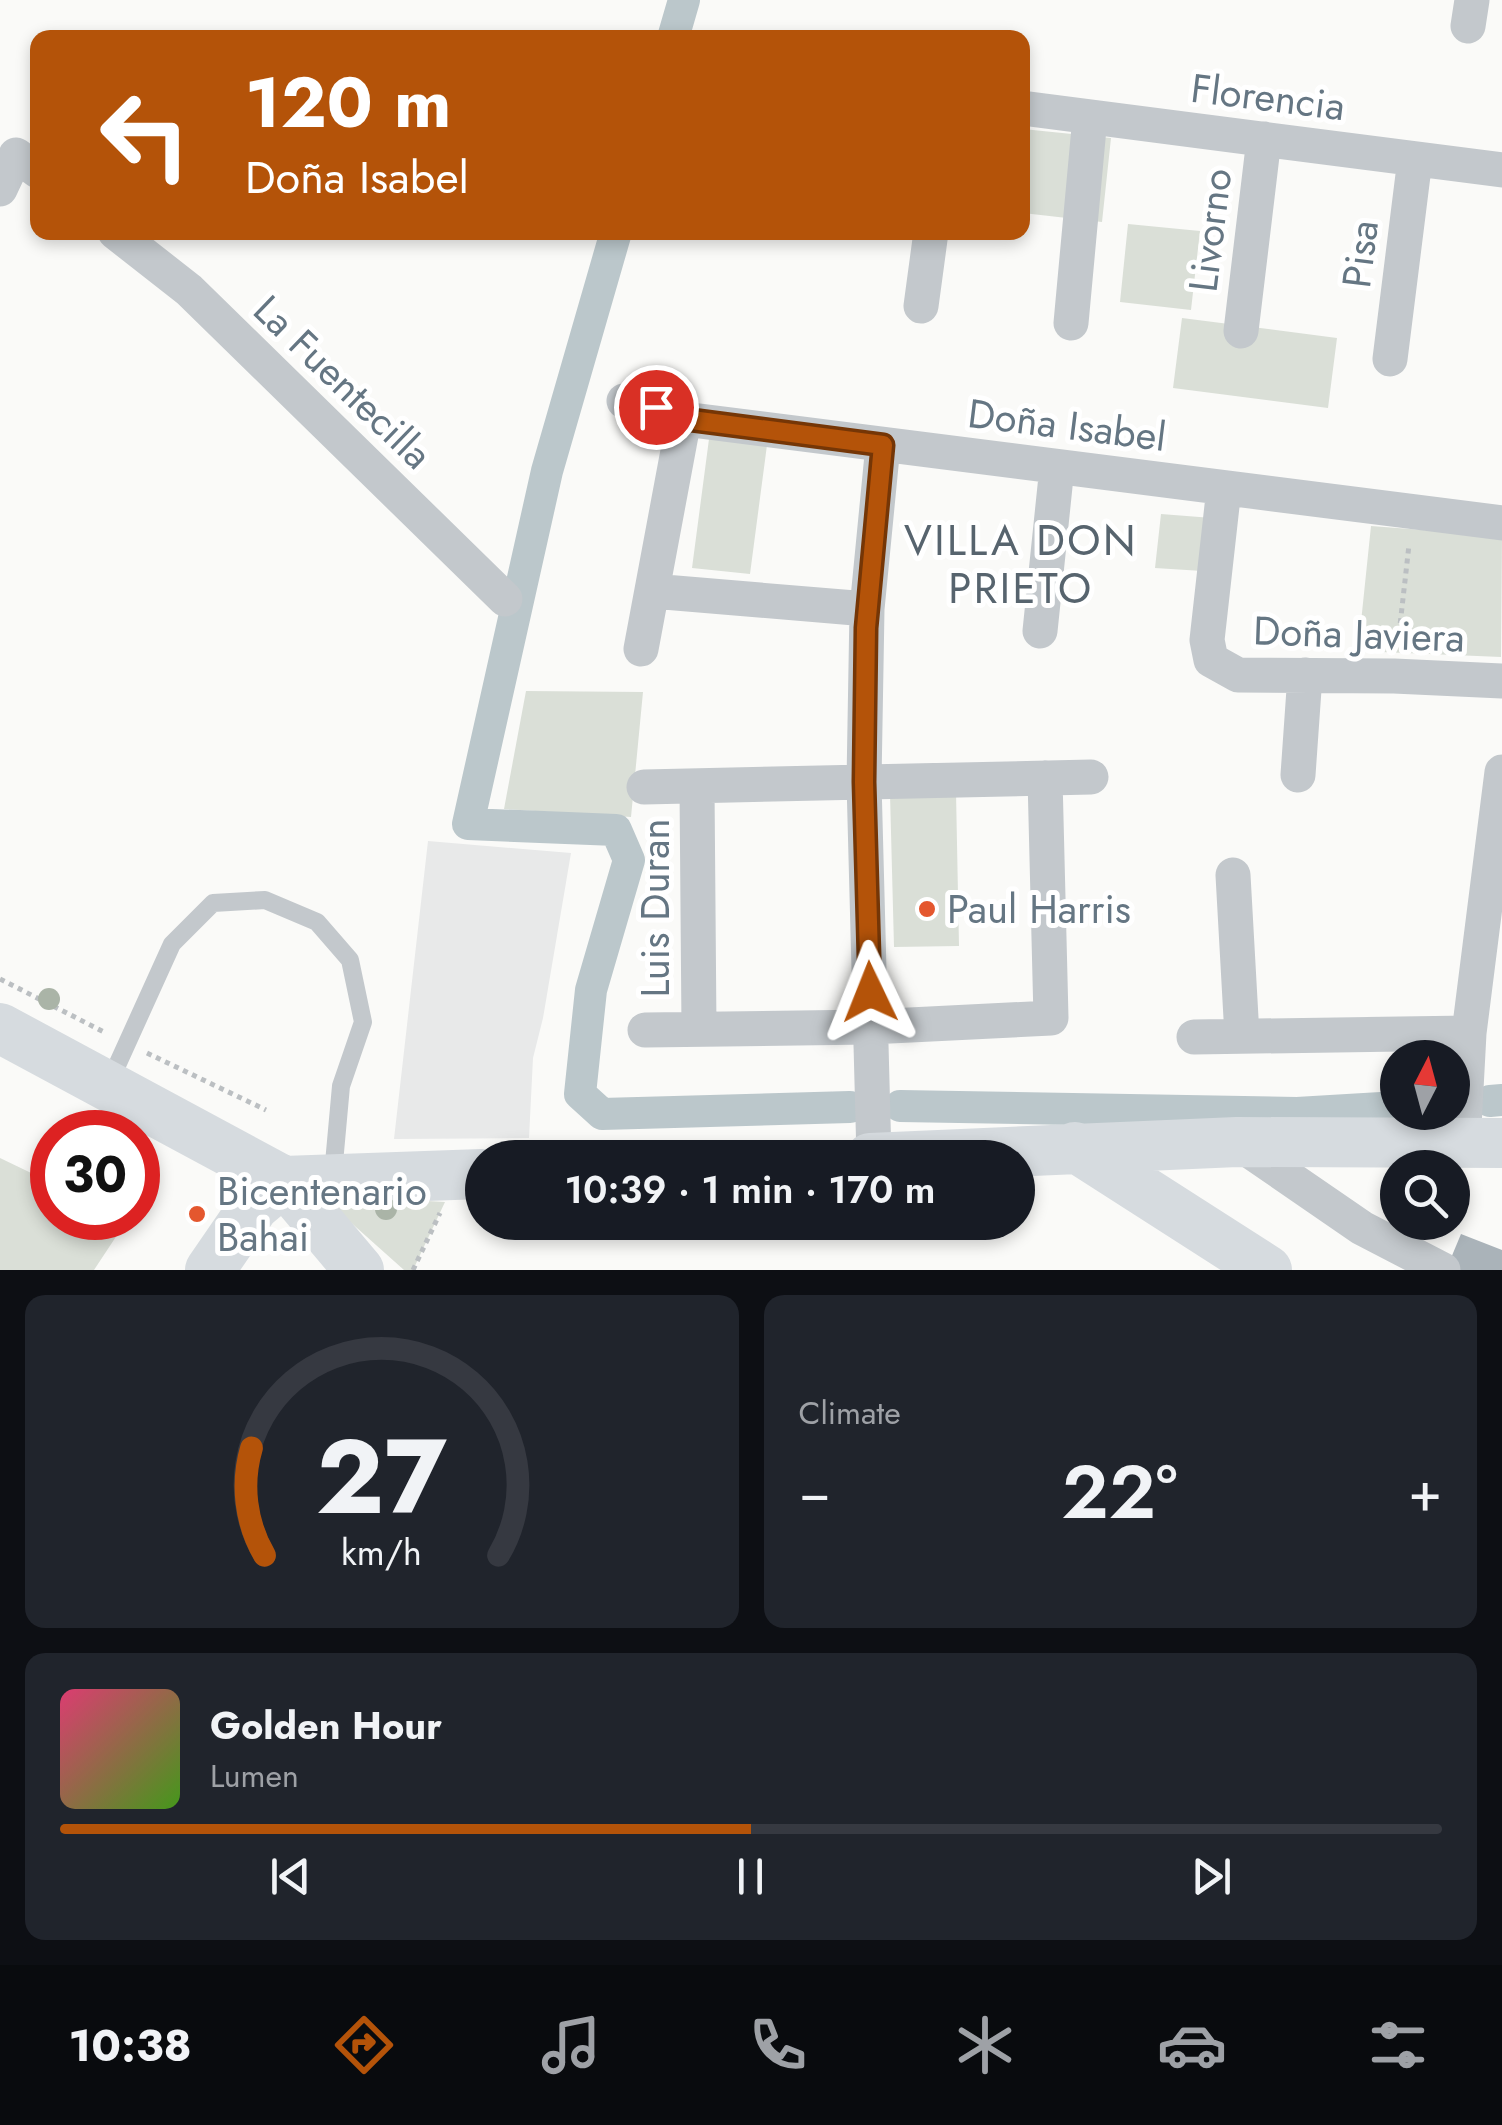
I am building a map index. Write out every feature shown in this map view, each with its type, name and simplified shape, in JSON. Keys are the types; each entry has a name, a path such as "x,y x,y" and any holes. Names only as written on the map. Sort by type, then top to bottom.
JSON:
{"street":[{"name":"Florencia","path":"1030,109 1502,170"},
{"path":"1071,323 1090,117"},
{"name":"Livorno","path":"1241,331 1264,139"},
{"path":"0,189 18,154"},
{"name":"Pisa","path":"1390,359 1415,159"},
{"name":"La Fuentecilla","path":"126,240 189,290 505,599"},
{"path":"922,306 930,240"},
{"name":"Doña Isabel","path":"624,401 656,407 684,419 1502,523"},
{"path":"641,649 684,419"},
{"path":"872,1140 864,782 866,610 883,445"},
{"path":"1040,631 1058,466"},
{"name":"Doña Javiera","path":"1224,488 1207,624 1210,660 1238,675 1502,681"},
{"path":"652,592 866,610"},
{"path":"1298,775 1306,675"},
{"path":"644,787 1091,777"},
{"path":"645,1030 870,1027 1051,1018 1045,778"},
{"path":"1035,1149 1237,1142 1482,1144 1469,1033 1488,995 1501,783"},
{"name":"Luis Duran","path":"697,787 699,1029"},
{"path":"1233,875 1242,1036"},
{"path":"0,1028 284,1181 359,1270"},
{"path":"1194,1036 1469,1033"},
{"path":"1237,1142 1362,1228 1443,1270"},
{"path":"1075,1147 1267,1270"},
{"path":"210,1270 254,1206 284,1181 465,1175"}],"lane":[{"path":"108,1085 172,944 213,903 265,900 317,922 350,960 363,1022 340,1086 333,1180"}],"path":[{"path":"1394,676 1411,512"},
{"path":"413,1270 465,1185"}],"shaded area":[{"path":"1030,130 1111,138 1102,222 1030,214"},
{"path":"1128,224 1200,231 1191,310 1120,302"},
{"path":"1182,318 1337,338 1328,408 1173,388"},
{"path":"709,439 767,445 750,574 692,568"},
{"path":"1161,514 1225,519 1218,572 1155,568"},
{"path":"1371,526 1502,536 1501,657 1358,651"},
{"path":"526,691 643,692 631,817 504,809"},
{"path":"956,792 959,946 894,947 890,794"},
{"path":"428,841 571,853 533,1058 529,1138 394,1139"},
{"path":"0,1158 30,1172 30,1240 114,1240 94,1270 0,1270"},
{"path":"320,1195 445,1202 413,1270 404,1270"}],"building":[{"path":"1470,1238 1502,1250 1502,1270 1446,1270 1458,1240"}],"waterway":[{"path":"675,30 684,0"},
{"path":"614,240 547,471 468,824 616,830 629,860 591,990 580,1094 602,1114 850,1107"},
{"path":"1490,1101 1502,1100"},
{"path":"900,1106 1297,1113 1380,1108"}],"place":[{"name":"Paul Harris","path":"927,909"},
{"name":"Bicentenario Bahai","path":"197,1214"}],"district":[{"name":"VILLA DON PRIETO","path":"1021,564"}],"route":[{"path":"656,407 684,419 883,445 866,610 864,782 870,992"}]}
